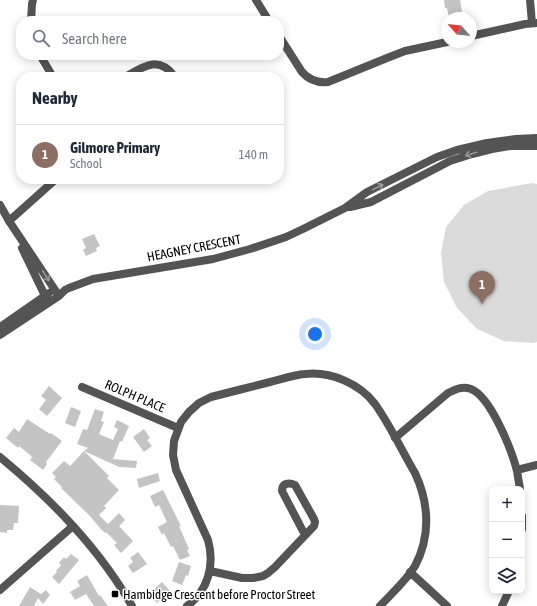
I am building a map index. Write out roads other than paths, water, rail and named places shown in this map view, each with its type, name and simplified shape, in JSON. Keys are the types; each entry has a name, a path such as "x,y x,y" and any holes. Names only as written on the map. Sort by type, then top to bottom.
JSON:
{"street":[{"path":"31,16 33,0"},
{"path":"256,0 266,16"},
{"path":"477,35 534,23 530,0"},
{"path":"284,44 302,72 316,81 328,82 405,51 441,43"},
{"path":"43,60 50,72"},
{"path":"134,72 151,64 157,64 171,72"},
{"name":"HEAGNEY CRESCENT","path":"491,146 516,139 537,138"},
{"name":"HEAGNEY CRESCENT","path":"0,328 57,293 93,279 213,259 250,250 286,237 345,208 367,192 427,161 449,157 477,145 537,146"},
{"path":"9,221 50,184"},
{"path":"0,205 47,299"},
{"path":"9,221 57,293"},
{"name":"HEAGNEY CRESCENT","path":"0,335 47,299"},
{"path":"187,606 201,591 208,578 211,559 208,540 176,470 173,455 174,441 181,422 199,403 211,397 291,376 305,374 328,375 357,388 369,398 383,416 419,481 426,508 427,525 422,550 410,572 380,606"},
{"name":"ROLPH PLACE","path":"82,387 178,428"},
{"path":"396,438 448,393 458,388 471,389 482,397 506,438 517,470 520,486"},
{"path":"0,457 26,478 73,526 93,550 132,606"},
{"path":"517,470 537,465"},
{"path":"210,571 242,578 263,576 275,567 314,526 314,519 295,485 292,483 285,484 282,491 305,534"},
{"path":"0,590 73,526"},
{"path":"410,572 447,606"},
{"path":"502,606 508,594"}],"place":[{"name":"Gilmore Primary","path":"482,304"},
{"name":"Hambidge Crescent before Proctor Street","path":"115,594"}]}
